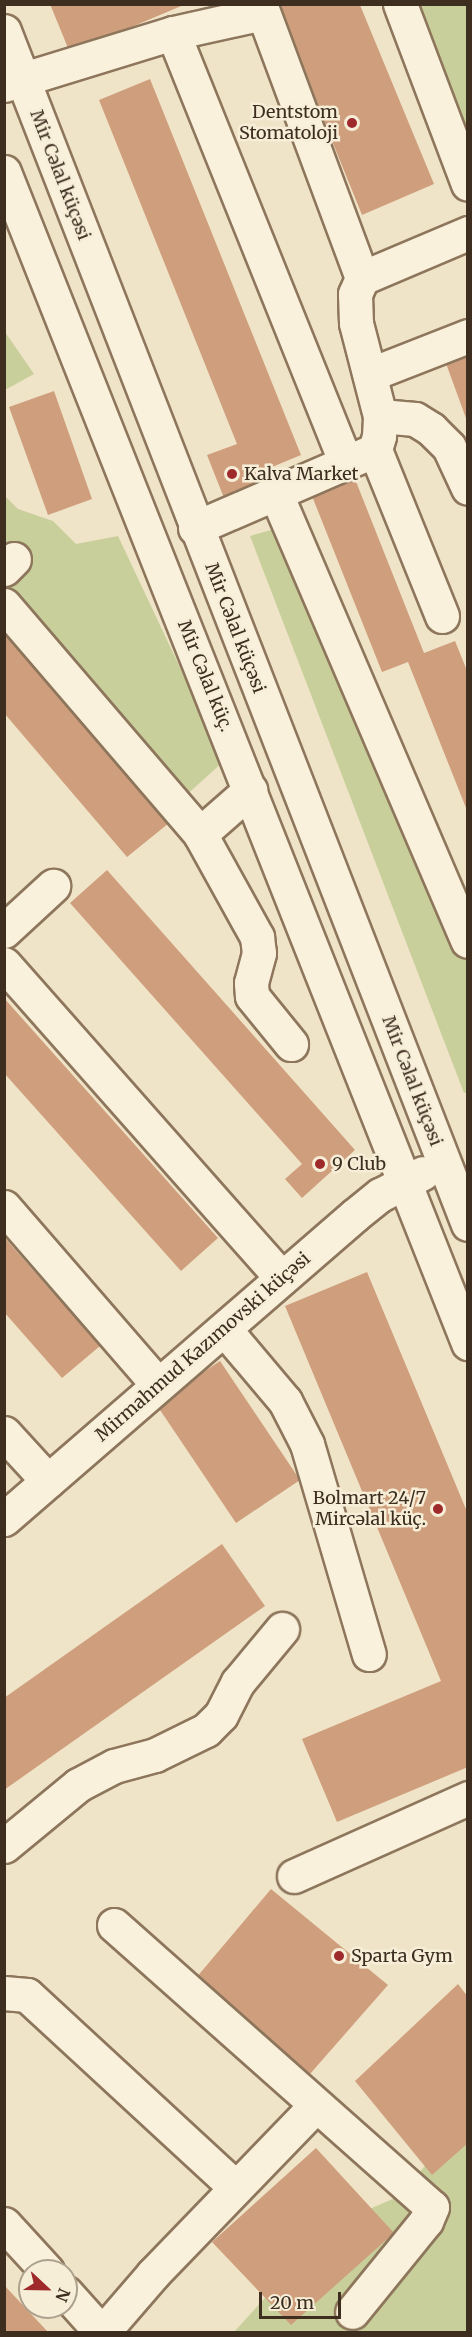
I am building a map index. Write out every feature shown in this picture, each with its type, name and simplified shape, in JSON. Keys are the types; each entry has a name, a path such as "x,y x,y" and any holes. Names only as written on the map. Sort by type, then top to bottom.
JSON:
{"street":[{"path":"400,4 468,184"},
{"path":"13,81 261,9 362,278"},
{"name":"Mir Cəlal küçəsi","path":"4,32 13,81 455,1175 468,1224"},
{"path":"173,33 346,464"},
{"name":"Mir Cəlal küç.","path":"4,172 404,1180"},
{"path":"442,616 375,450 380,416 356,322 355,294 362,278 468,234"},
{"path":"371,374 468,336"},
{"path":"380,416 415,419 431,429 449,447 468,488"},
{"path":"195,528 375,450"},
{"path":"276,494 468,941"},
{"path":"4,605 200,834 257,937 259,953 251,983 252,996 291,1044"},
{"path":"200,834 250,790"},
{"path":"4,931 53,886"},
{"path":"4,964 282,1278"},
{"name":"Mirmahmud Kazımovski küçəsi","path":"4,1519 380,1195 404,1180 455,1175"},
{"path":"404,1180 468,1343"},
{"path":"4,1207 158,1384"},
{"path":"225,1330 285,1401 308,1444 369,1654"},
{"path":"4,1433 48,1481"},
{"path":"4,1846 78,1785 114,1766 155,1755 206,1730 221,1715 238,1682 282,1629"},
{"path":"294,1876 468,1798"},
{"path":"114,1925 315,2106 432,2207 426,2221 352,2312"},
{"path":"4,1993 27,1995 236,2188"},
{"path":"78,2306 102,2332 315,2106"},
{"path":"4,2224 36,2259"}],"green space":[{"path":"421,5 467,5 467,152"},
{"path":"5,332 34,374 4,390"},
{"path":"4,495 18,509 53,521 76,544 118,536 224,761 182,799 5,587"},
{"path":"278,528 362,742 394,733 467,911 467,1092 464,1093 250,536"},
{"path":"467,2112 467,2332 234,2332 330,2226 402,2195"}],"building":[{"path":"50,4 186,4 70,53"},
{"path":"277,5 360,5 434,184 362,215"},
{"path":"150,79 301,455 260,472 265,487 226,503 207,455 237,444 99,100"},
{"path":"468,349 467,421 444,358"},
{"path":"54,391 92,499 48,515 9,407"},
{"path":"353,474 424,653 455,641 468,673 468,813 408,662 382,672 310,491"},
{"path":"4,624 174,819 127,857 4,713"},
{"path":"107,870 355,1150 302,1198 285,1179 302,1164 70,903"},
{"path":"4,998 218,1238 181,1271 4,1073"},
{"path":"4,1237 100,1346 62,1378 4,1312"},
{"path":"367,1272 468,1514 468,1767 337,1822 302,1739 441,1681 285,1306"},
{"path":"220,1361 300,1480 236,1523 156,1404"},
{"path":"222,1544 265,1606 4,1790 4,1698"},
{"path":"271,1889 388,1985 310,2074 196,1978"},
{"path":"458,1984 468,1997 468,2143 432,2175 355,2081"},
{"path":"316,2148 394,2233 291,2325 212,2242"},
{"path":"4,2285 18,2300 18,2319 36,2319 48,2332 4,2332"}],"place":[{"name":"Dentstom Stomatoloji","path":"352,123"},
{"name":"Kalva Market","path":"232,474"},
{"name":"9 Club","path":"320,1164"},
{"name":"Bolmart 24/7 Mircәlal küç.","path":"438,1509"},
{"name":"Sparta Gym","path":"339,1956"}]}
